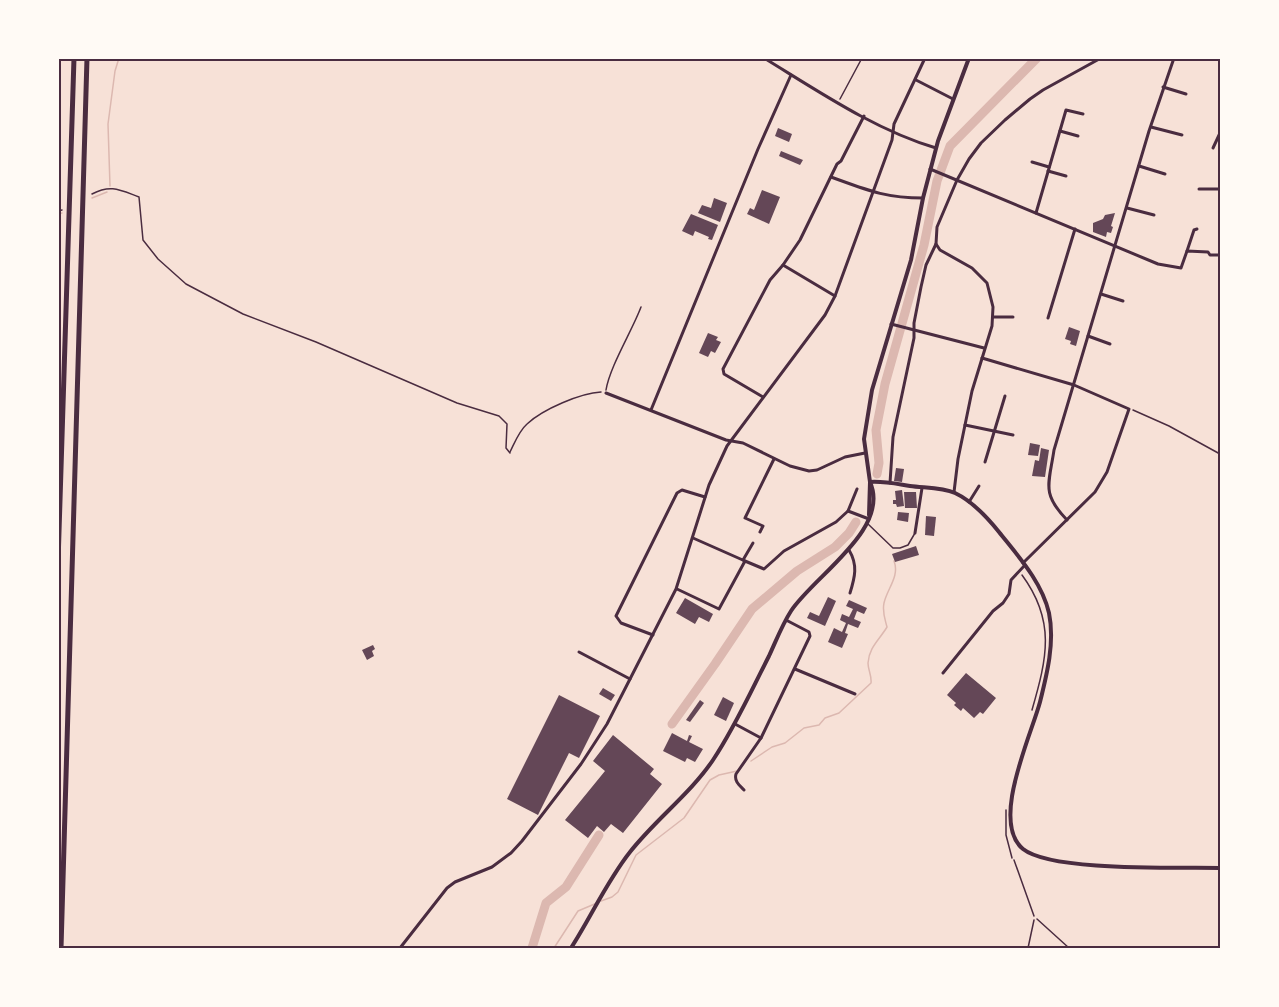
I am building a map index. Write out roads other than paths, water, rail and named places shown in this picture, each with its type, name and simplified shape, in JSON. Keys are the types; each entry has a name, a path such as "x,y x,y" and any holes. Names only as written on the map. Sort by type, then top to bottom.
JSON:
{"highway":[{"path":"58,563 74,58"},
{"path":"61,948 87,58"}],"main road":[{"path":"571,948 599,903 609,882 631,850 699,777 735,724 786,620 806,591 849,550 868,522 874,496 864,439 869,407 911,260 936,148 969,58"},
{"path":"870,482 882,481 954,493 969,502 996,528 1024,564 1044,599 1049,612 1051,636 1048,665 1039,705 1018,771 1011,808 1012,828 1020,845 1025,850 1050,860 1086,865 1221,868"}],"street":[{"path":"764,58 864,116 916,142 936,148"},
{"path":"399,948 447,888 500,863 522,841 581,764 607,724 676,589 717,465 731,441 825,315 836,296 892,140 894,124 925,58"},
{"path":"890,483 893,437 915,338 914,323 926,265 936,244 937,227 957,180 981,143 1005,120 1043,90 1101,58"},
{"path":"1067,520 1050,499 1049,485 1054,450 1150,127 1174,58"},
{"path":"651,410 758,149 791,75"},
{"path":"916,80 953,99"},
{"path":"1163,87 1186,94"},
{"path":"1036,213 1066,110 1083,114"},
{"path":"763,397 724,374 723,369 765,289 800,240 837,164 841,161 864,116"},
{"path":"1150,127 1182,135"},
{"path":"1060,131 1078,136"},
{"path":"1213,148 1221,133"},
{"path":"1032,162 1066,176"},
{"path":"1139,166 1165,174"},
{"path":"930,169 1158,264 1181,268 1194,230 1197,229"},
{"path":"831,177 890,197 923,198"},
{"path":"1200,189 1221,189"},
{"path":"1126,208 1154,215"},
{"path":"1048,318 1075,230"},
{"path":"936,244 940,250 966,264 987,283 993,297 993,317 965,424 954,493"},
{"path":"1187,251 1221,255"},
{"path":"783,265 816,287 836,296"},
{"path":"1101,294 1123,301"},
{"path":"993,317 1014,317"},
{"path":"891,324 984,348"},
{"path":"1088,336 1110,344"},
{"path":"943,673 993,611 1003,603 1009,594 1009,584 1024,564 1095,492 1107,472 1129,409 1074,385 981,358"},
{"path":"606,393 731,441 743,443 790,466 809,471 817,470 845,457 865,453"},
{"path":"985,462 1005,396"},
{"path":"965,424 1013,435"},
{"path":"760,532 763,526 745,518 774,459"},
{"path":"969,502 979,486"},
{"path":"915,533 922,488"},
{"path":"693,537 764,569 784,551 821,532 848,511 856,489"},
{"path":"653,635 621,623 616,616 677,493 682,490 705,497"},
{"path":"848,511 868,522"},
{"path":"676,589 719,609 753,543"},
{"path":"849,550 856,574 850,593"},
{"path":"744,790 735,778 736,774 761,738 810,636 810,632 786,620"},
{"path":"579,652 630,679"},
{"path":"795,669 855,694"},
{"path":"735,724 761,738"}],"lane":[{"path":"868,522 893,548 908,545 915,533"},
{"path":"1014,860 1034,916"}],"waterway":[{"path":"110,186 108,124 115,71 119,58"},
{"path":"877,474 879,463 876,430 885,384 924,245 937,181 950,146 1037,58"},
{"path":"92,198 107,192"},
{"path":"58,214 62,213"},
{"path":"672,724 752,609 797,571 835,547 856,522"},
{"path":"751,761 772,747 785,743 804,728 819,725 825,718 839,713 871,683 869,657 887,627 883,606 894,577 894,561"},
{"path":"601,901 618,892 636,855 684,818 710,780 719,775 737,771"},
{"path":"532,948 546,903 566,887 599,835"},
{"path":"554,948 578,911 597,903"}]}
